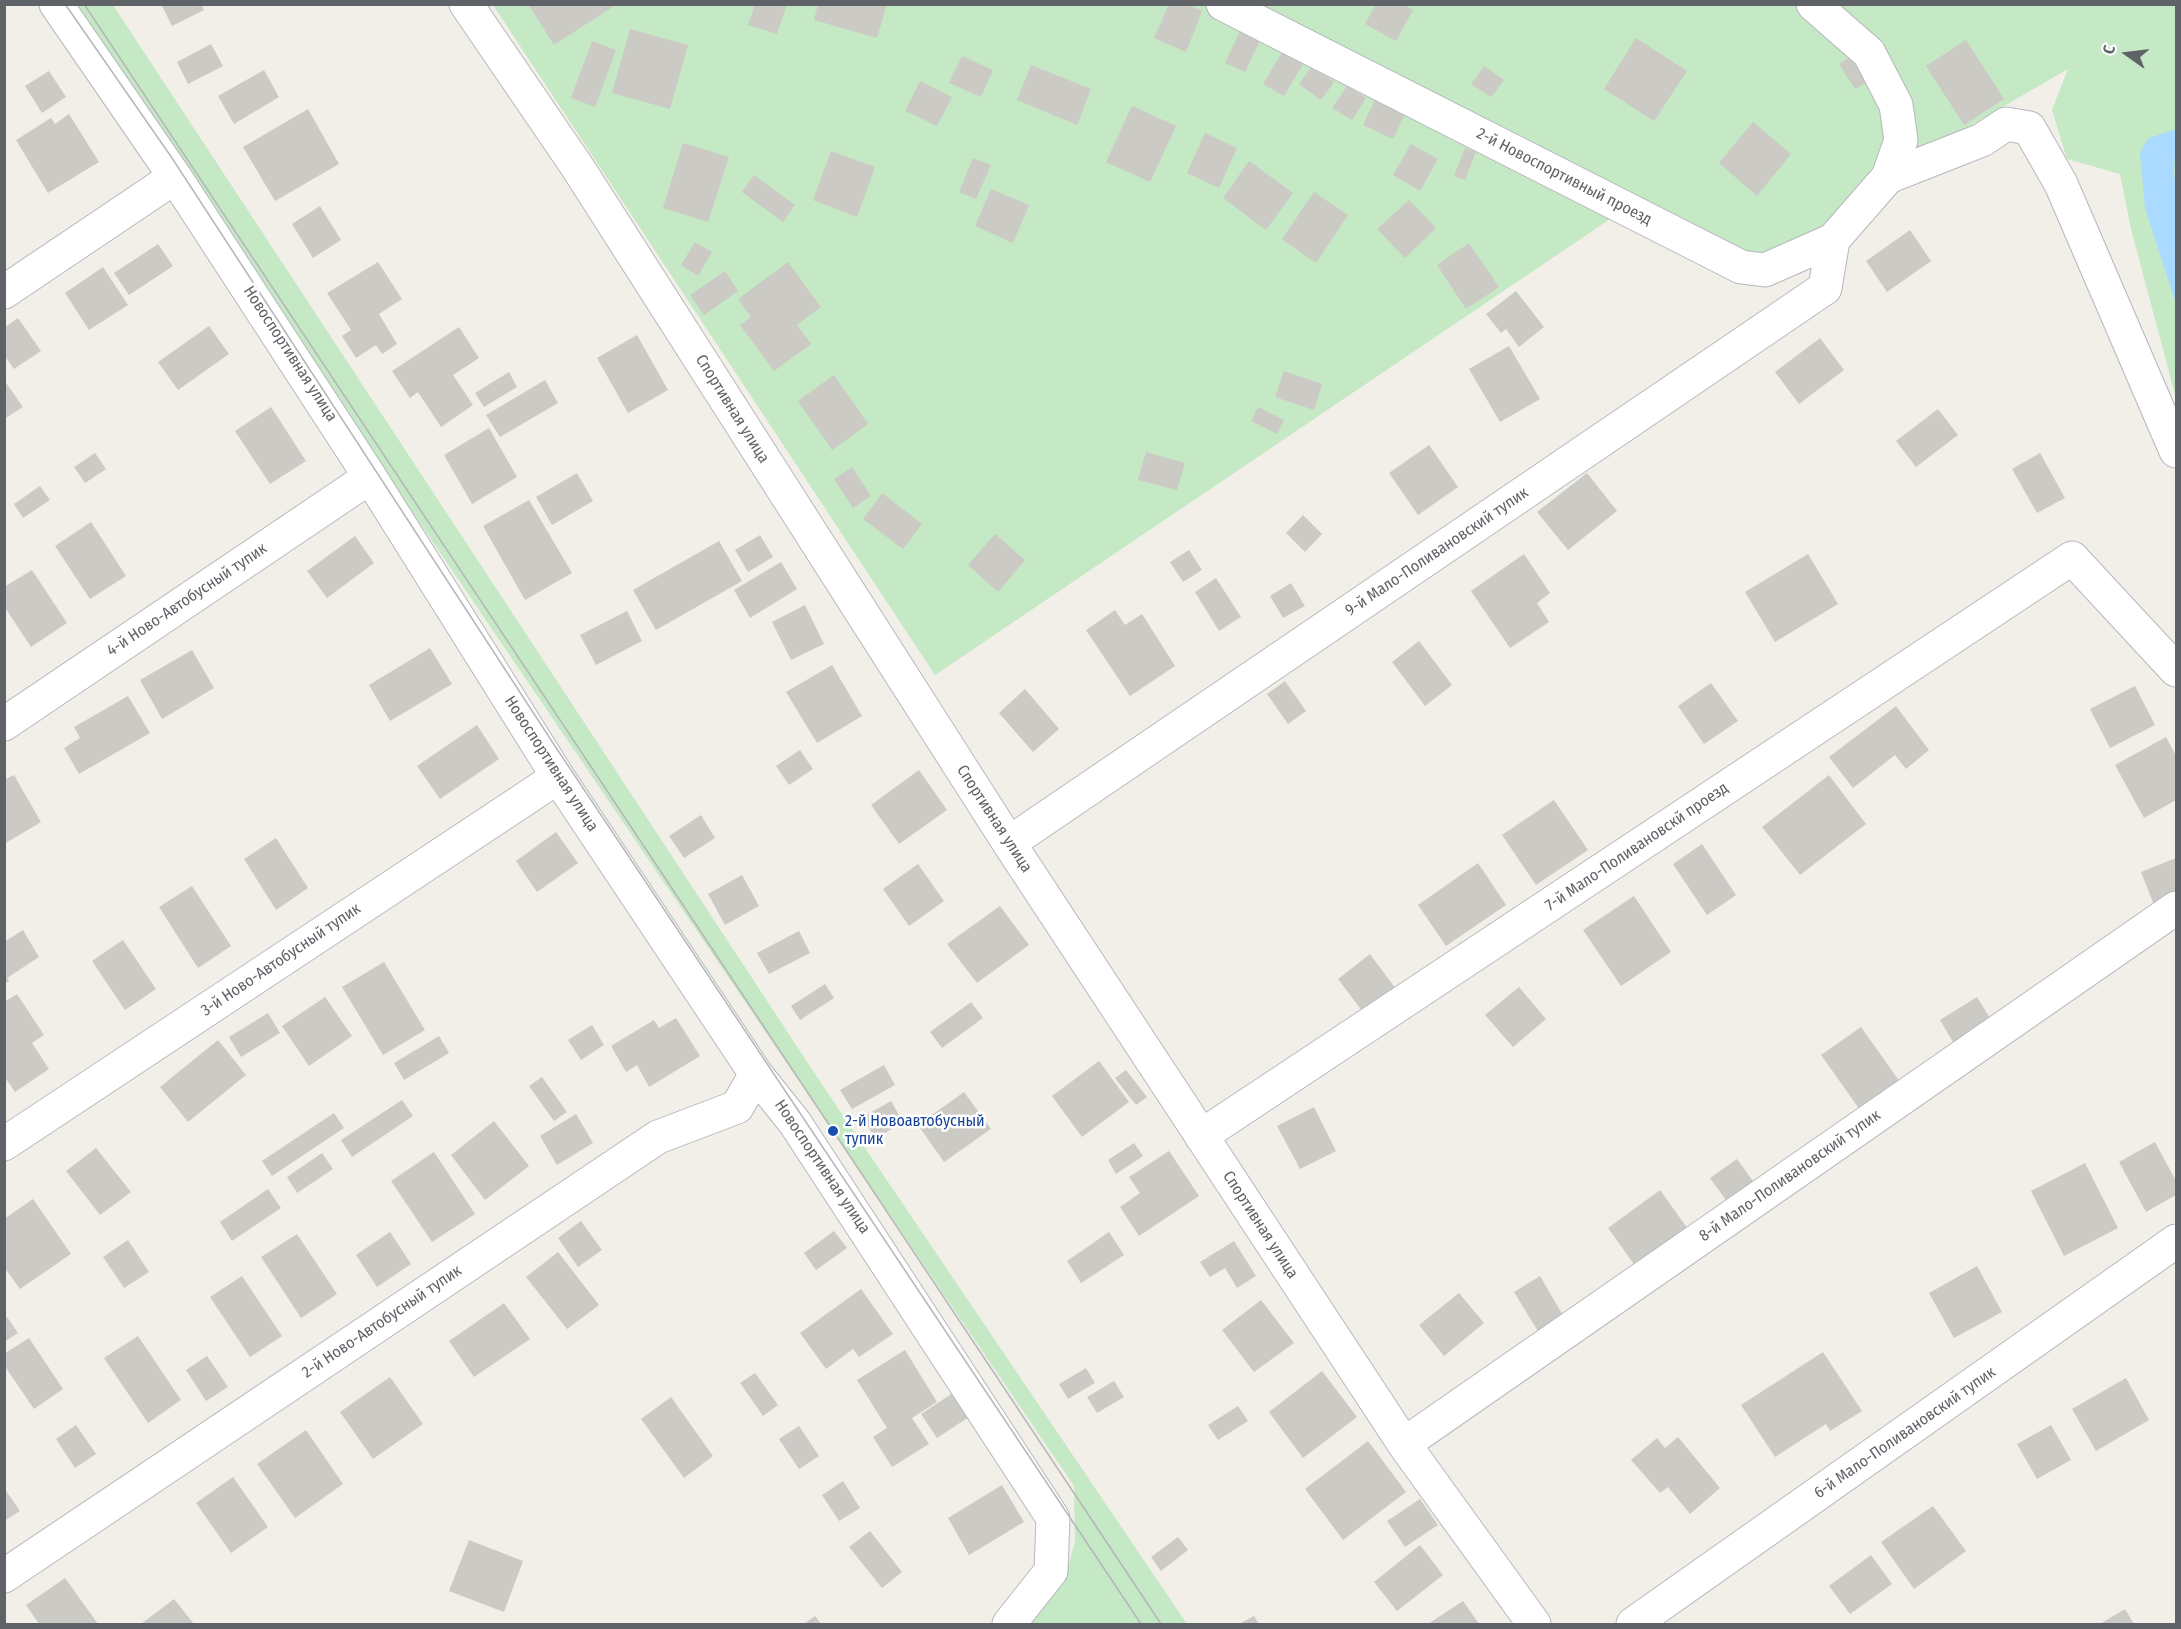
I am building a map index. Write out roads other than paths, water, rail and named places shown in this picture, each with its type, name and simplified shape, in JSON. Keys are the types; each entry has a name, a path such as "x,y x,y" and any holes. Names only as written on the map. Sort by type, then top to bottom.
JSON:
{"street":[{"name":"Новоспортивная улица","path":"56,4 176,177 370,477 558,777 756,1074 795,1123 1053,1518 1051,1571 1009,1624"},
{"name":"Спортивная улица","path":"466,4 578,168 1009,843 1404,1444 1534,1624"},
{"name":"2-й Новоспортивный проезд","path":"1223,4 1741,267 1765,270 1833,240 1888,177"},
{"path":"1813,4 1869,53 1896,105 1901,140 1888,177"},
{"path":"1888,177 1983,140 2006,124 2029,128 2061,184 2176,451"},
{"path":"4,292 176,177"},
{"name":"9-й Мало-Поливановский тупик","path":"1009,843 1825,288 1833,240"},
{"name":"4-й Ново-Автобусный тупик","path":"4,724 370,477"},
{"name":"7-й Мало-Поливановскй проезд","path":"1201,1136 2072,558 2176,669"},
{"name":"3-й Ново-Автобусный тупик","path":"4,1144 558,777"},
{"name":"8-й Мало-Поливановский тупик","path":"1404,1444 2176,908"},
{"name":"2-й Ново-Автобусный тупик","path":"4,1576 658,1137 737,1107 756,1074"},
{"name":"6-й Мало-Поливановский тупик","path":"1634,1624 2176,1241"}],"water":[{"path":"2176,129 2174,176 2176,181 2176,304 2145,208 2140,152 2149,138"}],"tram line":[{"path":"65,4 172,158 553,743 1141,1624"},
{"path":"84,4 1161,1624"}],"place":[{"name":"2-й Новоавтобусный тупик","path":"833,1131"}]}
